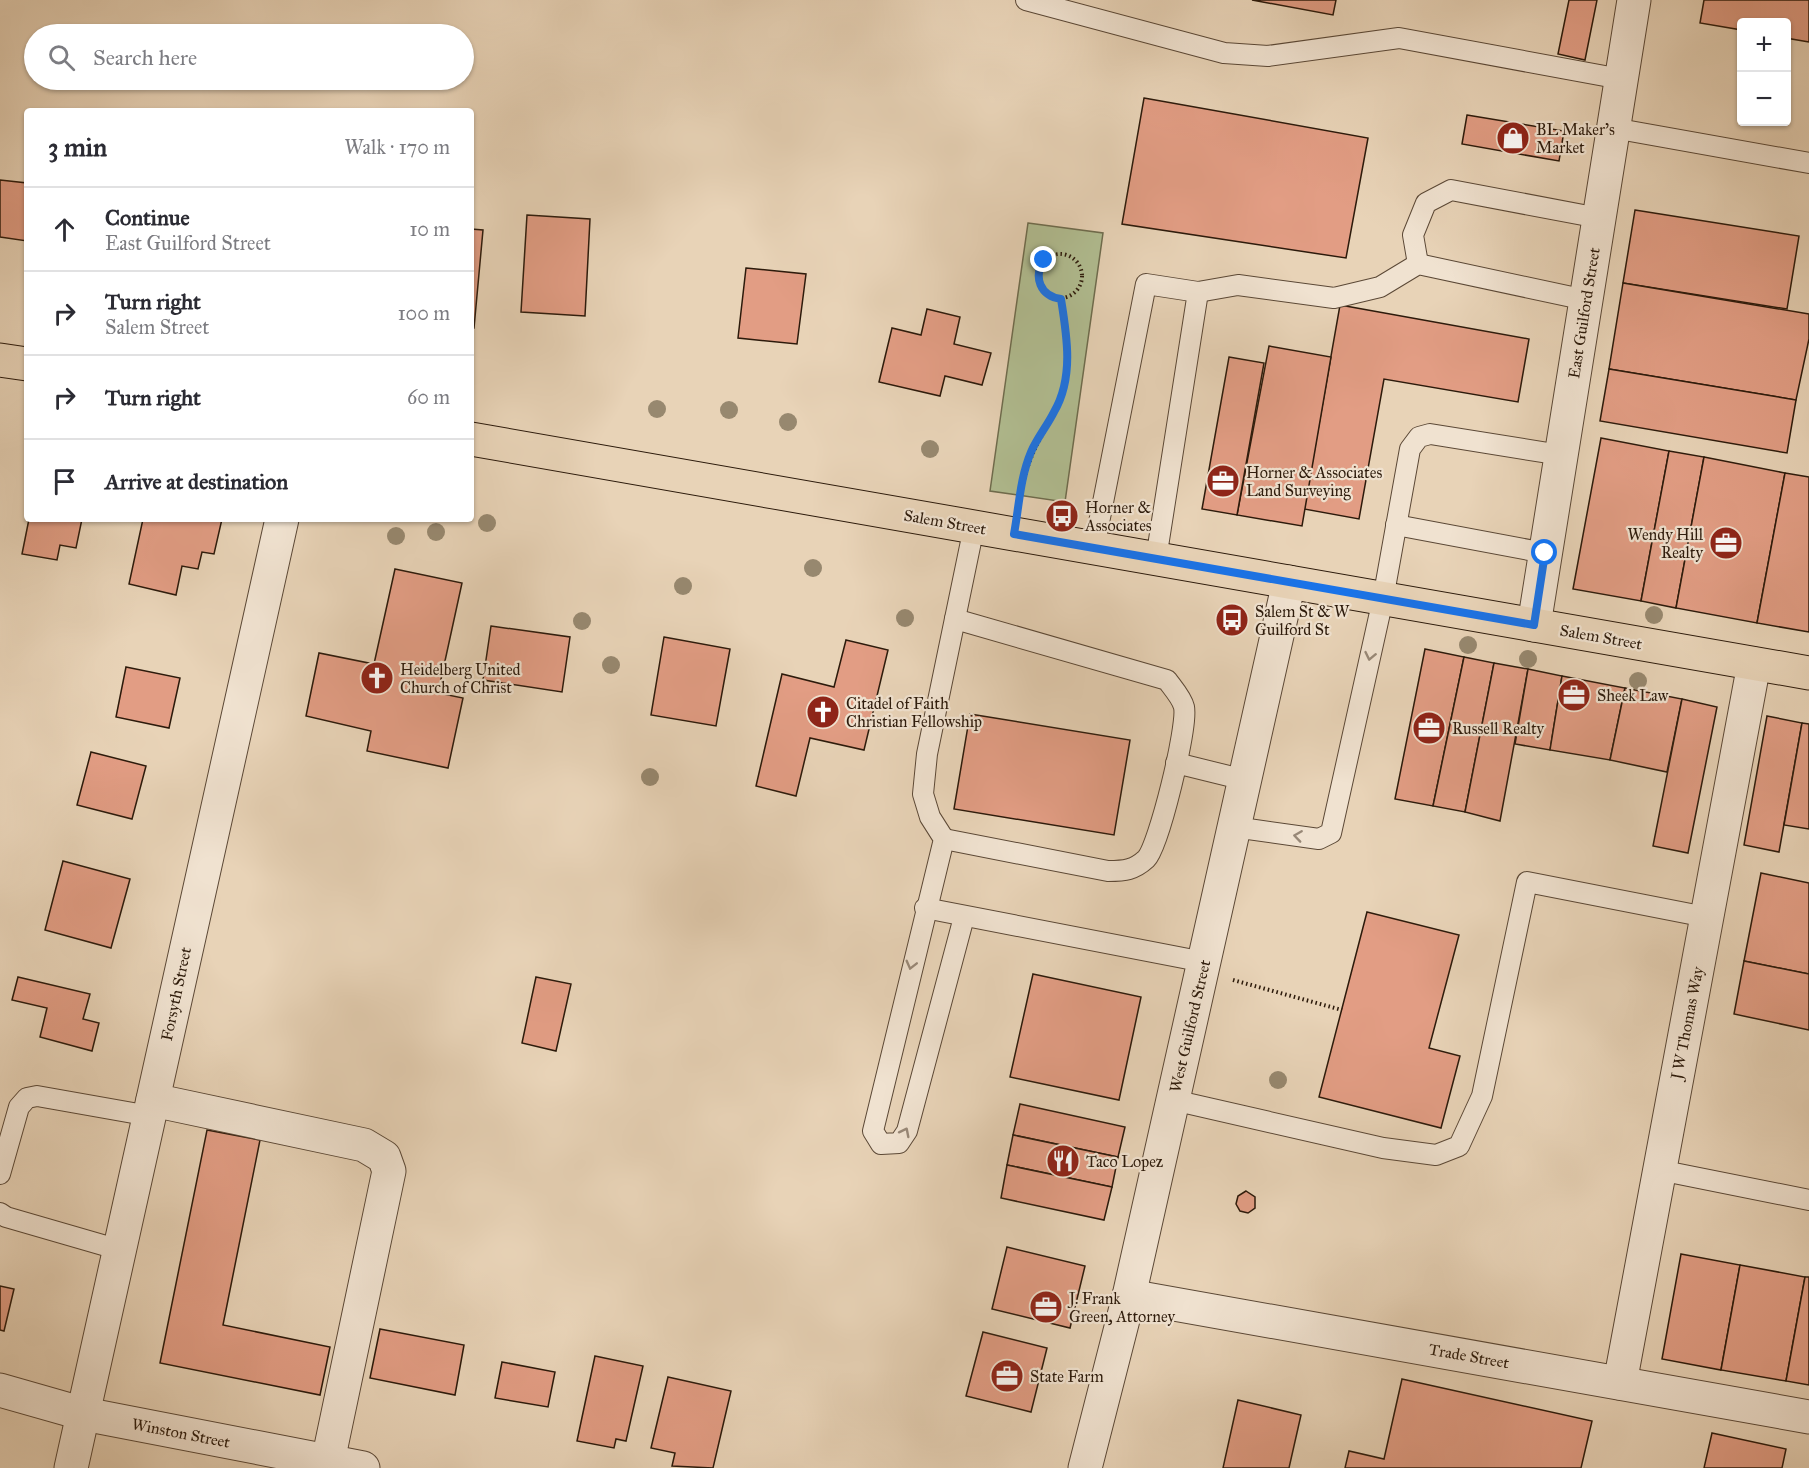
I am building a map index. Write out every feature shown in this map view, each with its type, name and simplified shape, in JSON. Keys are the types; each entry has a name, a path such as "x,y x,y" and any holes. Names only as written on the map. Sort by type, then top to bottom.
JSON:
{"main road":[{"path":"0,360 24,364"},
{"name":"Salem Street","path":"474,440 1809,673"}],"street":[{"name":"East Guilford Street","path":"1534,625 1634,0"},
{"name":"Forsyth Street","path":"71,1468 281,522"},
{"name":"West Guilford Street","path":"1085,1468 1129,1296 1289,582"},
{"name":"J W Thomas Way","path":"1620,1383 1754,664"},
{"path":"151,1108 364,1145 384,1157 389,1171 328,1461"},
{"name":"Trade Street","path":"1129,1296 1809,1417"},
{"name":"Winston Street","path":"0,1390 84,1414 363,1468"}],"lane":[{"path":"1026,0 1224,53 1268,56 1399,38 1621,79"},
{"path":"1614,128 1809,163"},
{"path":"1418,264 1413,235 1426,204 1451,190 1599,218"},
{"path":"1094,548 1146,284 1198,292 1238,285 1334,298 1380,287 1418,264 1586,300"},
{"path":"1156,559 1198,292"},
{"path":"1234,827 1319,839 1331,833 1383,598 1410,449 1419,437 1430,434 1561,455"},
{"path":"1396,525 1545,553"},
{"path":"955,619 1167,680 1184,706 1183,732 1159,832 1148,857 1129,871 1108,871 944,839 930,817 923,794 927,754 974,527"},
{"path":"1176,764 1245,780"},
{"path":"944,839 925,908 873,1131 881,1144 899,1143 907,1131 964,917"},
{"path":"1173,1100 1372,1146 1436,1155 1459,1146 1482,1096 1527,882 1706,918"},
{"path":"925,908 1203,967"},
{"path":"0,1174 19,1107 27,1098 37,1096 151,1108"},
{"path":"1659,1170 1809,1200"},
{"path":"0,1213 6,1217 120,1250"}],"path":[{"path":"1058,254 1072,257 1081,268 1083,275 1079,289 1061,299 1047,294 1038,282 1040,267 1044,260 1058,254"},
{"path":"1014,534 1024,474 1031,452 1056,411 1065,379 1068,355 1061,299"},
{"path":"1203,967 1342,1010"}],"green space":[{"path":"1028,223 1103,233 1065,502 990,491"}],"building":[{"path":"1252,0 1336,0 1333,15"},
{"path":"1569,0 1597,0 1585,60 1558,54"},
{"path":"1704,0 1809,0 1809,42 1791,39 1791,18 1737,18 1737,29 1700,23"},
{"path":"1144,98 1368,138 1346,258 1122,224"},
{"name":"BL Maker's Market","path":"1467,115 1564,131 1559,161 1462,144"},
{"path":"0,180 24,183 24,241 0,237"},
{"path":"1635,210 1799,236 1787,309 1623,283"},
{"path":"527,215 590,219 585,316 521,312"},
{"path":"474,229 483,230 474,328"},
{"path":"746,268 806,274 797,344 738,338"},
{"path":"1623,283 1809,314 1809,339 1796,400 1609,369"},
{"path":"1340,305 1529,339 1518,402 1384,379 1359,519 1304,509"},
{"path":"927,309 960,317 954,344 991,353 982,385 945,376 940,396 879,382 892,328 921,335"},
{"path":"1269,346 1331,357 1302,526 1237,515"},
{"path":"1229,357 1264,363 1237,515 1202,509"},
{"path":"1609,369 1796,400 1787,453 1600,421"},
{"path":"1601,438 1669,451 1641,601 1573,589"},
{"path":"1669,451 1704,457 1676,608 1641,601"},
{"path":"1704,457 1785,473 1757,623 1676,608"},
{"path":"1785,473 1809,477 1809,632 1757,623"},
{"path":"28,522 81,522 76,548 60,545 57,560 22,554"},
{"path":"142,522 221,522 214,554 202,552 198,569 182,566 176,595 129,584"},
{"name":"Heidelberg United Church of Christ","path":"395,569 462,583 438,693 463,698 448,768 367,751 371,731 306,716 319,653 374,664"},
{"path":"491,626 570,637 562,692 483,680"},
{"path":"664,637 730,649 716,726 651,715"},
{"name":"Citadel of Faith Christian Fellowship","path":"846,640 888,650 864,750 810,738 796,796 756,786 782,674 834,687"},
{"name":"Russell Realty","path":"1425,649 1464,657 1433,806 1395,799"},
{"path":"1464,657 1494,663 1465,812 1433,806"},
{"path":"1494,663 1528,669 1500,821 1465,812"},
{"path":"126,667 180,678 169,728 116,717"},
{"path":"1528,669 1562,676 1550,750 1515,744"},
{"path":"1562,676 1625,688 1610,760 1550,750"},
{"path":"1625,688 1682,699 1667,772 1610,760"},
{"path":"1682,699 1717,707 1688,853 1653,846"},
{"path":"970,714 1130,740 1114,835 954,809"},
{"path":"1767,716 1802,723 1779,852 1744,845"},
{"path":"1802,723 1809,724 1809,829 1784,825"},
{"path":"91,752 146,766 132,819 77,805"},
{"path":"63,861 130,879 111,948 45,930"},
{"path":"1761,873 1809,883 1809,974 1744,961"},
{"path":"1367,912 1459,935 1429,1048 1460,1056 1441,1128 1319,1097"},
{"path":"1744,961 1809,974 1809,1030 1734,1014"},
{"path":"1033,974 1141,997 1119,1100 1010,1077"},
{"path":"18,977 90,994 83,1019 99,1023 92,1051 40,1037 47,1008 12,1000"},
{"path":"536,977 571,984 556,1051 522,1043"},
{"path":"1020,1104 1125,1127 1118,1157 1013,1135"},
{"path":"207,1130 260,1140 223,1325 330,1347 320,1395 160,1363"},
{"name":"Taco Lopez","path":"1013,1135 1118,1157 1112,1187 1007,1165"},
{"path":"1007,1165 1112,1187 1104,1220 1001,1198"},
{"path":"1246,1191 1255,1197 1255,1208 1248,1213 1240,1211 1236,1204 1238,1196"},
{"path":"1007,1247 1085,1266 1070,1328 992,1309"},
{"path":"1681,1254 1740,1265 1721,1370 1662,1359"},
{"path":"1740,1265 1805,1277 1786,1381 1721,1370"},
{"path":"1805,1277 1809,1277 1809,1385 1786,1381"},
{"path":"0,1286 14,1289 4,1331 0,1330"},
{"path":"380,1329 464,1345 455,1395 370,1378"},
{"path":"983,1332 1047,1348 1031,1412 966,1396"},
{"path":"595,1356 643,1366 626,1441 616,1439 614,1448 577,1441"},
{"path":"502,1362 555,1372 548,1407 495,1398"},
{"path":"668,1377 731,1391 713,1468 672,1466 675,1453 651,1448"},
{"path":"1402,1379 1592,1421 1581,1468 1345,1468 1349,1451 1384,1459"},
{"path":"1238,1400 1301,1415 1289,1468 1223,1468"},
{"path":"1712,1433 1786,1449 1782,1468 1704,1468"}],"place":[{"name":"BL Maker's Market","path":"1513,138"},
{"name":"Horner & Associates Land Surveying","path":"1223,481"},
{"name":"Horner & Associates","path":"1062,516"},
{"name":"Wendy Hill Realty","path":"1726,543"},
{"name":"Salem St & W Guilford St","path":"1232,620"},
{"name":"Heidelberg United Church of Christ","path":"377,678"},
{"name":"Sheek Law","path":"1574,695"},
{"name":"Citadel of Faith Christian Fellowship","path":"823,712"},
{"name":"Russell Realty","path":"1429,728"},
{"name":"Taco Lopez","path":"1063,1161"},
{"name":"J. Frank Green, Attorney","path":"1046,1307"},
{"name":"State Farm","path":"1007,1376"}],"route":[{"path":"1044,260 1038,274 1038,282 1047,294 1061,299 1068,355 1065,379 1056,411 1031,452 1024,474 1014,534 1534,625 1545,553"}]}
